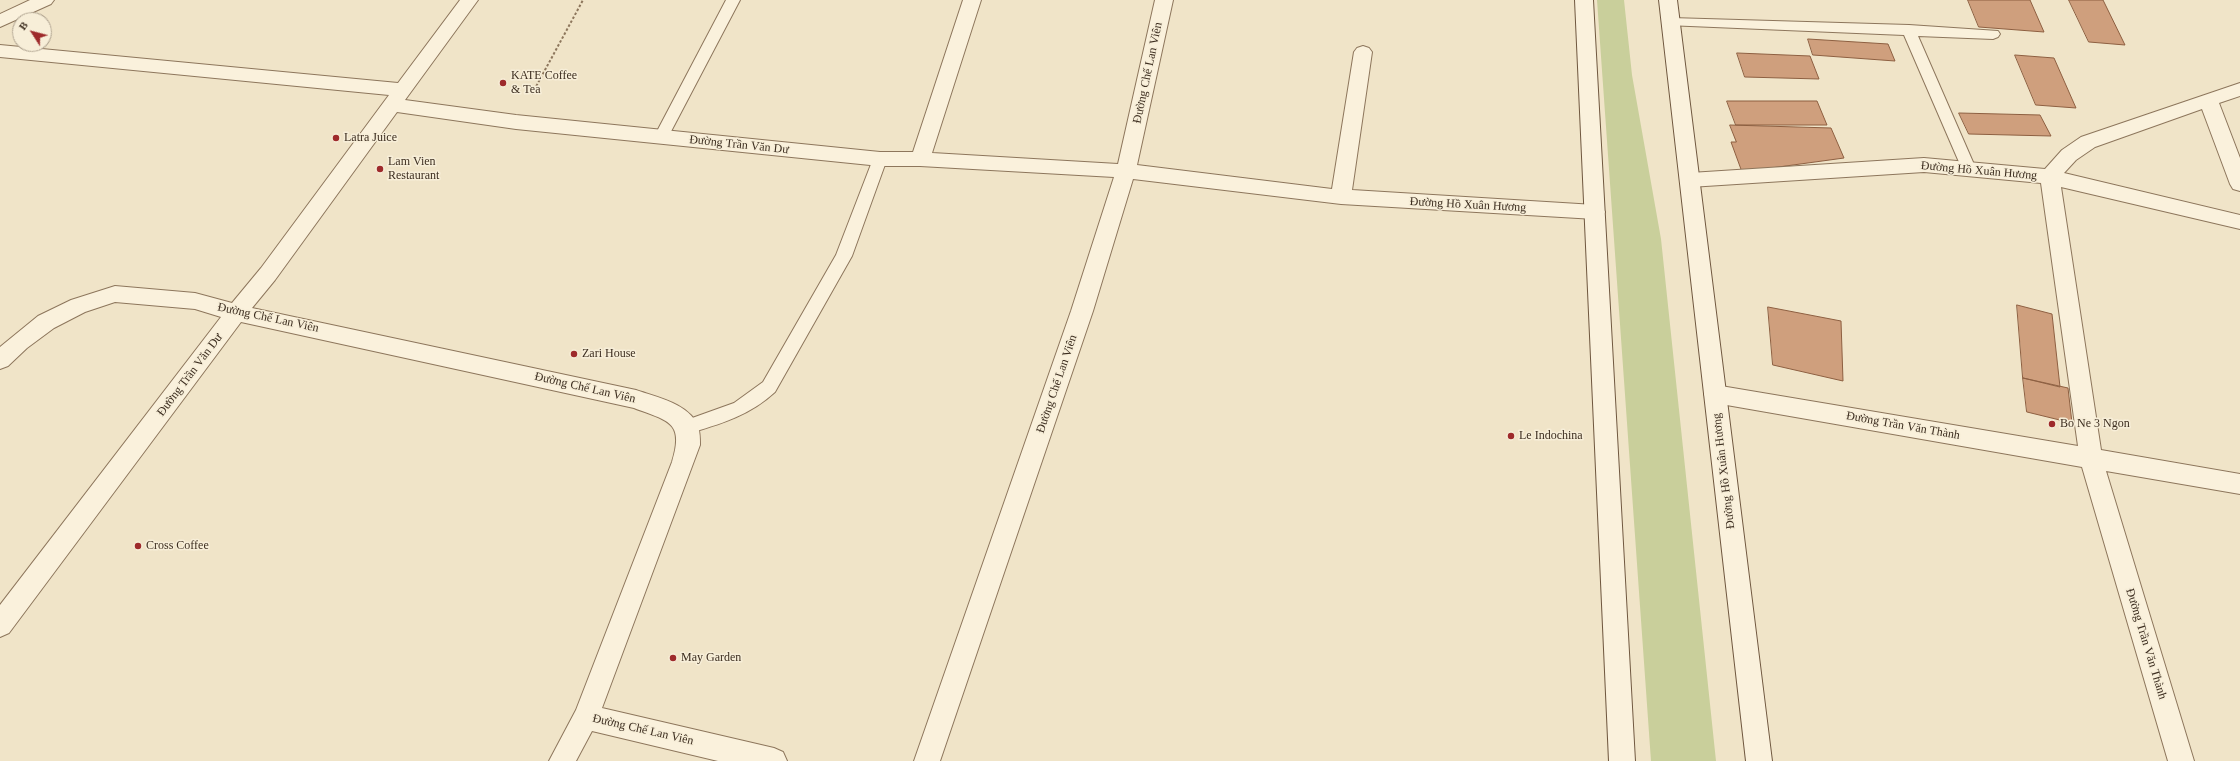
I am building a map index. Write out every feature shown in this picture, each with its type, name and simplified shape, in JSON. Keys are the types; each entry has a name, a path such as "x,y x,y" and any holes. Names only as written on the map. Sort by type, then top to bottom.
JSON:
{"street":[{"path":"0,20 45,0"},
{"name":"Đường Trần Văn Dư","path":"0,625 210,350 236,312 268,274 399,98 469,0"},
{"path":"920,159 972,0"},
{"name":"Đường Chế Lan Viên","path":"927,761 1082,311 1126,171 1164,0"},
{"path":"1584,0 1622,761"},
{"name":"Đường Hồ Xuân Hương","path":"1668,0 1759,761"},
{"path":"0,51 399,98"},
{"path":"1341,197 1363,52"},
{"path":"2091,458 2050,177 2069,155 2088,142 2240,89"},
{"name":"Đường Trần Văn Dư","path":"399,98 516,122 880,159 920,159 1126,171"},
{"path":"2208,99 2239,180"},
{"name":"Đường Hồ Xuân Hương","path":"1690,180 1924,165 2050,177 2240,222"},
{"name":"Đường Hồ Xuân Hương","path":"1126,171 1341,197 1595,212"},
{"name":"Đường Chế Lan Viên","path":"0,360 19,342 46,322 78,306 115,294 195,301 236,312 636,399 674,414 687,427 689,445 684,462 586,717 774,761"},
{"name":"Đường Trần Văn Thành","path":"1715,394 2240,484"},
{"name":"Đường Trần Văn Thành","path":"2091,458 2181,761"},
{"path":"562,761 586,717"}],"lane":[{"path":"661,137 733,0"},
{"path":"1671,22 1993,34"},
{"path":"1909,30 1969,169"},
{"path":"687,427 740,410 755,401 769,387 844,256 880,159"}],"path":[{"path":"516,122 583,0"}],"green space":[{"path":"1597,0 1624,0 1632,75 1661,239 1716,761 1651,761"}],"building":[{"path":"1968,0 2030,0 2044,32 1979,27"},
{"path":"2069,0 2103,0 2125,45 2089,42"},
{"path":"1808,39 1888,44 1895,61 1813,55"},
{"path":"1737,53 1810,56 1819,79 1745,77"},
{"path":"2015,55 2054,58 2076,108 2036,105"},
{"path":"1727,101 1817,101 1827,125 1736,125"},
{"path":"1959,113 2040,115 2051,136 1969,134"},
{"path":"1730,125 1831,128 1844,158 1742,172 1731,142 1736,142"},
{"path":"2017,305 2052,314 2060,387 2023,378"},
{"path":"1768,307 1841,321 1843,381 1773,365"},
{"path":"2023,378 2068,388 2072,423 2027,412"}],"place":[{"name":"KATE Coffee & Tea","path":"503,83"},
{"name":"Latra Juice","path":"336,138"},
{"name":"Lam Vien Restaurant","path":"380,169"},
{"name":"Zari House","path":"574,354"},
{"name":"Bo Ne 3 Ngon","path":"2052,424"},
{"name":"Le Indochina","path":"1511,436"},
{"name":"Cross Coffee","path":"138,546"},
{"name":"May Garden","path":"673,658"}]}
